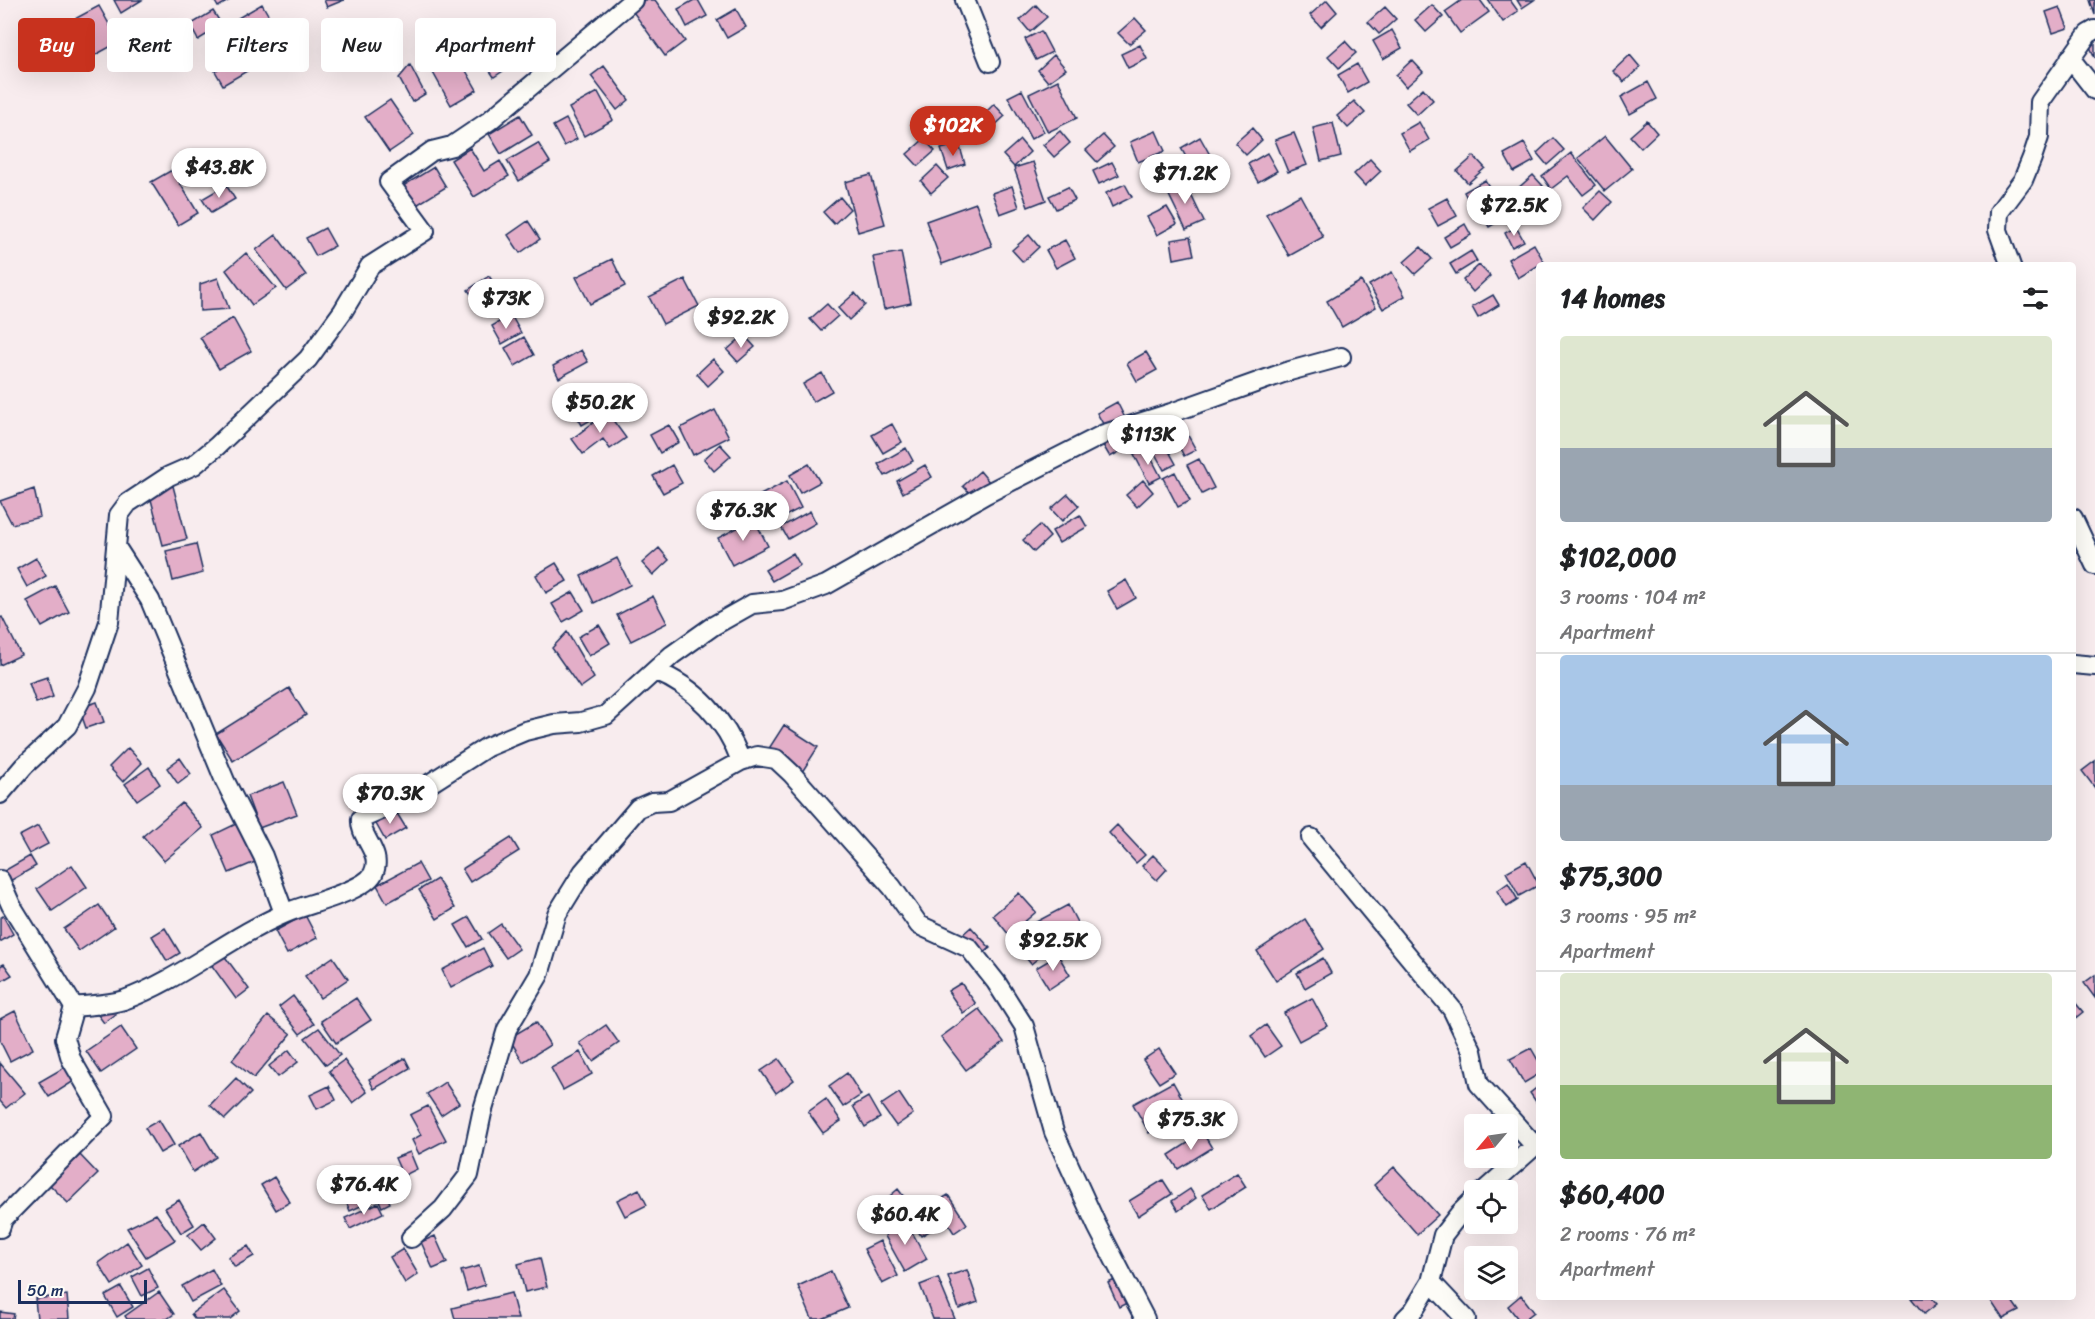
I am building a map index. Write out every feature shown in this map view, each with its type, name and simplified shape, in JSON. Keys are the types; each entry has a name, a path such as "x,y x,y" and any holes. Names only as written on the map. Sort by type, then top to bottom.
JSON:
{"street":[{"path":"0,794 24,766 67,726 87,688 109,622 119,515 128,503 169,476 194,465 217,446 308,359 343,311 370,266 425,231 389,182 432,151 452,146 489,120 633,0"},
{"path":"965,0 990,62"},
{"path":"2010,262 1998,230 1999,212 2023,180 2032,158 2039,136 2040,102 2088,34 2095,30"},
{"path":"2070,58 2095,90"},
{"path":"74,1007 122,1000 169,979 284,914 360,886 373,874 375,862 374,850 360,830 361,819 404,800 497,743 525,731 554,724 580,722 606,715 672,655 712,626 752,604 782,601 826,585 986,494 1104,434 1286,372 1341,357"},
{"path":"2076,525 2095,565"},
{"path":"116,548 150,600 225,781 263,856 284,914"},
{"path":"2076,664 2095,666"},
{"path":"655,671 677,680 712,711 733,738 741,760"},
{"path":"411,1238 443,1209 469,1175 482,1113 507,1029 539,975 557,914 583,872 638,808 652,802 669,801 741,760 757,756 776,759 831,816 892,887 920,925 969,948 996,982 1024,1026 1054,1132 1097,1226 1145,1319"},
{"path":"1311,838 1452,1009 1472,1051 1479,1084 1536,1143"},
{"path":"0,880 11,905 74,1007 65,1038 71,1059 104,1116 3,1219 0,1228"},
{"path":"1496,1180 1536,1145"},
{"path":"1405,1319 1414,1310 1431,1282 1443,1235 1464,1209"},
{"path":"1431,1282 1466,1319"}],"building":[{"path":"114,0 142,0 121,13"},
{"path":"214,0 230,0 218,7"},
{"path":"324,0 344,0 327,7"},
{"path":"644,0 655,0 685,41 665,56 631,9"},
{"path":"698,0 707,16 687,27 678,9"},
{"path":"1327,0 1337,12 1321,27 1310,15"},
{"path":"1462,0 1480,0 1489,12 1460,33 1445,12"},
{"path":"1488,0 1510,0 1518,11 1503,22"},
{"path":"1517,0 1534,0 1522,8"},
{"path":"2090,0 2095,0 2095,15"},
{"path":"262,4 270,18 238,18"},
{"path":"1036,5 1047,17 1030,32 1020,20"},
{"path":"1432,5 1443,17 1426,32 1415,20"},
{"path":"99,6 107,20 107,49 95,55 95,18 76,18"},
{"path":"1385,7 1396,19 1379,34 1368,22"},
{"path":"2060,7 2068,28 2053,33 2046,12"},
{"path":"736,9 746,27 727,38 717,20"},
{"path":"213,11 218,18 205,18 205,36 198,40 193,31 193,23"},
{"path":"1135,18 1146,30 1129,44 1118,33"},
{"path":"1392,30 1402,48 1383,59 1373,41"},
{"path":"1041,31 1052,52 1036,60 1025,39"},
{"path":"2095,36 2095,58 2087,40"},
{"path":"1345,41 1356,53 1339,68 1328,56"},
{"path":"1140,45 1147,59 1128,68 1121,54"},
{"path":"1054,55 1066,69 1048,82 1038,70"},
{"path":"1630,55 1640,67 1624,82 1613,71"},
{"path":"1412,60 1423,72 1406,87 1396,75"},
{"path":"1357,64 1367,82 1348,93 1338,75"},
{"path":"410,65 425,94 412,102 399,78"},
{"path":"604,66 629,100 617,110 591,76"},
{"path":"216,72 245,72 223,85"},
{"path":"433,72 467,72 477,90 451,105"},
{"path":"491,72 502,72 494,77"},
{"path":"1058,80 1077,118 1048,132 1029,94"},
{"path":"1648,82 1657,99 1630,114 1621,97"},
{"path":"1423,88 1433,100 1417,115 1406,103"},
{"path":"1022,90 1044,132 1031,139 1008,97"},
{"path":"598,92 613,120 584,136 569,108"},
{"path":"390,100 414,135 389,152 365,117"},
{"path":"1354,101 1365,113 1348,128 1337,116"},
{"path":"994,104 1005,116 988,132 978,120"},
{"path":"520,115 532,135 501,154 489,134"},
{"path":"566,119 577,139 564,146 553,126"},
{"path":"1647,121 1657,133 1641,148 1630,136"},
{"path":"1419,122 1429,140 1410,151 1400,133"},
{"path":"1333,123 1341,156 1321,161 1313,128"},
{"path":"1252,128 1262,140 1246,155 1235,143"},
{"path":"1060,131 1070,143 1054,157 1043,145"},
{"path":"1156,131 1165,151 1138,162 1130,142"},
{"path":"1294,133 1307,165 1288,172 1275,140"},
{"path":"1103,135 1114,147 1097,162 1086,150"},
{"path":"1605,136 1632,169 1605,191 1578,158"},
{"path":"1200,137 1210,155 1191,166 1181,148"},
{"path":"1553,138 1564,150 1547,165 1537,153"},
{"path":"924,139 935,151 918,166 907,154"},
{"path":"1020,140 1030,152 1014,167 1003,155"},
{"path":"538,143 550,162 519,181 507,161"},
{"path":"1524,143 1534,161 1514,172 1504,154"},
{"path":"959,144 965,164 948,170 941,149"},
{"path":"470,148 484,171 500,161 509,176 474,197 451,160"},
{"path":"1267,153 1277,171 1258,182 1248,164"},
{"path":"1571,153 1596,185 1583,195 1568,176 1551,189 1542,176"},
{"path":"1474,156 1485,168 1468,183 1457,171"},
{"path":"1161,158 1171,170 1155,184 1144,173"},
{"path":"1370,159 1381,171 1365,186 1354,174"},
{"path":"1033,162 1046,200 1028,207 1014,168"},
{"path":"1112,162 1119,175 1099,184 1093,171"},
{"path":"937,166 948,178 931,193 921,181"},
{"path":"434,167 446,187 415,206 403,186"},
{"path":"172,170 198,213 178,225 151,182"},
{"path":"871,175 885,224 858,232 845,182"},
{"path":"1533,175 1543,186 1527,201 1516,190"},
{"path":"1184,180 1204,222 1186,230 1166,189"},
{"path":"1485,180 1491,190 1470,203 1464,192"},
{"path":"1125,184 1132,197 1112,207 1106,193"},
{"path":"226,185 235,199 211,213 202,199"},
{"path":"1012,186 1019,207 1000,214 992,193"},
{"path":"1068,187 1075,200 1056,209 1049,196"},
{"path":"1600,191 1612,202 1595,220 1583,208"},
{"path":"1300,195 1323,237 1289,256 1266,214"},
{"path":"840,197 850,209 834,224 823,212"},
{"path":"1447,198 1457,216 1438,226 1428,208"},
{"path":"1498,198 1508,216 1489,227 1479,209"},
{"path":"976,203 992,246 942,264 926,221"},
{"path":"1167,207 1177,224 1157,235 1147,217"},
{"path":"528,221 540,239 520,253 508,235"},
{"path":"1465,224 1471,235 1450,247 1444,237"},
{"path":"1516,227 1524,241 1512,247 1505,233"},
{"path":"325,228 335,246 316,256 306,238"},
{"path":"276,235 306,275 286,290 256,250"},
{"path":"1029,235 1039,247 1023,262 1012,250"},
{"path":"1190,237 1194,255 1174,259 1171,240"},
{"path":"1065,240 1075,258 1056,268 1046,250"},
{"path":"1534,244 1544,262 1536,262 1536,267 1518,278 1508,259"},
{"path":"1421,247 1432,259 1415,274 1404,262"},
{"path":"1471,251 1477,261 1456,274 1450,264"},
{"path":"901,252 911,303 884,309 873,257"},
{"path":"246,253 276,288 252,305 226,270"},
{"path":"612,259 625,286 590,304 576,277"},
{"path":"1479,265 1490,276 1473,292 1463,280"},
{"path":"1392,272 1405,296 1383,309 1369,285"},
{"path":"489,276 501,294 480,307 468,290"},
{"path":"218,278 229,309 200,311 200,284"},
{"path":"685,279 699,306 663,324 649,297"},
{"path":"1361,281 1376,307 1342,327 1327,301"},
{"path":"855,293 865,305 849,320 838,308"},
{"path":"1493,295 1499,305 1478,318 1472,307"},
{"path":"827,304 838,316 821,331 810,319"},
{"path":"511,315 521,333 502,344 492,326"},
{"path":"233,318 251,351 219,369 200,337"},
{"path":"744,335 755,347 738,362 727,350"},
{"path":"524,337 534,355 515,366 505,348"},
{"path":"581,350 588,362 559,378 553,366"},
{"path":"1146,352 1157,370 1137,381 1127,363"},
{"path":"713,359 724,371 708,386 697,374"},
{"path":"822,373 832,391 813,402 803,384"},
{"path":"604,397 610,409 582,425 575,413"},
{"path":"1117,402 1126,420 1107,431 1097,413"},
{"path":"715,410 729,437 693,455 680,428"},
{"path":"607,412 626,438 610,449 603,439 583,454 572,439"},
{"path":"1180,421 1196,450 1184,456 1169,428"},
{"path":"892,424 902,442 883,453 872,435"},
{"path":"669,425 679,442 660,453 650,435"},
{"path":"1132,429 1139,441 1110,457 1103,445"},
{"path":"1160,435 1176,464 1164,470 1148,441"},
{"path":"720,444 731,456 714,471 704,459"},
{"path":"906,448 913,461 885,476 878,464"},
{"path":"1146,448 1161,477 1149,483 1134,454"},
{"path":"1199,459 1214,488 1202,494 1187,465"},
{"path":"809,464 820,482 800,493 790,475"},
{"path":"672,465 682,483 663,493 653,476"},
{"path":"925,465 932,477 903,493 897,481"},
{"path":"980,471 990,483 974,497 963,486"},
{"path":"1175,472 1190,501 1178,507 1163,478"},
{"path":"1143,480 1153,492 1137,507 1126,495"},
{"path":"787,481 801,508 765,526 751,500"},
{"path":"173,486 187,539 163,545 149,492"},
{"path":"34,489 40,517 12,524 0,501"},
{"path":"1068,494 1079,506 1062,521 1051,509"},
{"path":"810,511 816,523 788,539 781,527"},
{"path":"1080,515 1087,527 1059,543 1052,531"},
{"path":"754,519 768,546 732,565 718,538"},
{"path":"1040,525 1050,537 1034,552 1023,540"},
{"path":"196,544 203,573 173,581 166,551"},
{"path":"659,548 669,560 653,575 642,563"},
{"path":"793,553 800,565 772,581 765,570"},
{"path":"36,558 46,576 27,587 17,569"},
{"path":"617,558 630,585 594,603 581,576"},
{"path":"556,563 567,581 546,593 536,575"},
{"path":"1126,580 1136,598 1117,609 1107,591"},
{"path":"55,586 69,612 42,627 27,601"},
{"path":"573,592 584,610 563,622 552,604"},
{"path":"653,596 667,623 631,641 617,615"},
{"path":"2,617 21,655 0,665 0,618"},
{"path":"599,625 610,643 589,656 578,637"},
{"path":"567,632 594,678 580,688 552,648"},
{"path":"47,677 53,697 36,703 29,683"},
{"path":"289,688 306,715 233,761 216,734"},
{"path":"97,702 104,722 86,728 79,708"},
{"path":"784,725 818,747 802,772 768,750"},
{"path":"128,748 142,763 123,782 109,767"},
{"path":"180,758 191,774 178,784 167,768"},
{"path":"2095,761 2095,788 2082,771"},
{"path":"149,767 160,784 137,800 125,784"},
{"path":"284,782 297,814 259,828 247,796"},
{"path":"182,803 203,828 164,861 143,836"},
{"path":"395,810 406,828 385,840 375,822"},
{"path":"238,823 255,862 229,873 213,835"},
{"path":"1117,825 1145,855 1136,863 1109,833"},
{"path":"38,826 48,844 29,854 19,836"},
{"path":"511,838 519,851 470,882 462,869"},
{"path":"1153,855 1167,869 1157,880 1142,866"},
{"path":"30,856 36,866 10,881 4,871"},
{"path":"1526,861 1536,879 1536,887 1519,896 1506,872"},
{"path":"418,863 428,881 387,903 377,885"},
{"path":"72,865 87,887 52,911 37,889"},
{"path":"437,879 455,908 437,919 419,890"},
{"path":"1508,883 1518,900 1507,907 1497,891"},
{"path":"1019,893 1036,912 1009,935 993,915"},
{"path":"99,905 114,927 79,951 64,929"},
{"path":"1068,905 1081,930 1050,947 1036,922"},
{"path":"305,915 317,938 287,954 275,931"},
{"path":"3,916 13,934 0,942 0,918"},
{"path":"469,917 482,939 468,947 455,925"},
{"path":"1305,919 1324,949 1276,981 1257,951"},
{"path":"501,924 519,949 506,958 488,933"},
{"path":"1027,925 1047,951 1031,964 1010,938"},
{"path":"971,927 990,948 981,956 962,935"},
{"path":"165,928 180,953 167,961 152,936"},
{"path":"483,948 492,966 451,988 442,970"},
{"path":"223,954 249,989 236,999 210,963"},
{"path":"1058,955 1070,975 1049,989 1036,968"},
{"path":"333,957 348,979 320,998 305,976"},
{"path":"1323,958 1331,973 1305,988 1297,973"},
{"path":"4,964 12,975 0,982 0,966"},
{"path":"2095,975 2095,998 2084,983"},
{"path":"961,983 976,1004 963,1013 948,991"},
{"path":"293,996 314,1024 300,1034 279,1007"},
{"path":"356,998 371,1020 336,1043 321,1021"},
{"path":"1312,998 1327,1026 1299,1041 1284,1013"},
{"path":"2076,1004 2083,1012 2076,1018"},
{"path":"110,1007 116,1014 104,1023 98,1015"},
{"path":"979,1009 1004,1042 966,1070 941,1037"},
{"path":"15,1011 33,1049 10,1061 0,1041 0,1019"},
{"path":"268,1016 291,1034 254,1078 232,1060"},
{"path":"536,1022 550,1045 523,1062 509,1038"},
{"path":"606,1025 619,1043 593,1061 580,1043"},
{"path":"1266,1025 1281,1046 1265,1057 1251,1036"},
{"path":"121,1027 136,1049 101,1073 86,1051"},
{"path":"319,1028 340,1055 326,1065 305,1038"},
{"path":"1531,1048 1536,1057 1536,1076 1524,1083 1510,1059"},
{"path":"1159,1049 1175,1073 1159,1083 1143,1060"},
{"path":"289,1050 298,1062 278,1077 269,1066"},
{"path":"580,1052 592,1074 563,1090 551,1068"},
{"path":"405,1058 410,1068 374,1089 369,1079"},
{"path":"779,1059 794,1080 776,1093 761,1071"},
{"path":"344,1060 367,1092 353,1103 329,1071"},
{"path":"0,1063 25,1093 6,1108 0,1101"},
{"path":"65,1067 74,1081 49,1097 39,1082"},
{"path":"847,1073 861,1095 843,1107 829,1086"},
{"path":"236,1078 251,1093 225,1119 210,1105"},
{"path":"445,1082 459,1103 441,1115 427,1094"},
{"path":"1173,1082 1189,1111 1149,1133 1133,1104"},
{"path":"329,1086 336,1100 317,1109 310,1095"},
{"path":"1536,1088 1536,1102 1530,1093"},
{"path":"899,1093 913,1114 896,1126 881,1105"},
{"path":"868,1097 880,1118 865,1127 853,1106"},
{"path":"826,1099 841,1121 823,1133 808,1112"},
{"path":"428,1106 446,1140 419,1154 412,1140 421,1135 410,1115"},
{"path":"159,1120 174,1145 160,1153 145,1128"},
{"path":"201,1132 216,1157 193,1172 178,1146"},
{"path":"1203,1133 1212,1148 1178,1169 1169,1155"},
{"path":"410,1152 417,1169 403,1176 395,1158"},
{"path":"80,1155 98,1174 68,1203 49,1184"},
{"path":"1394,1167 1438,1215 1417,1234 1374,1185"},
{"path":"376,1172 390,1203 382,1207 378,1198 350,1211 344,1197 370,1185 366,1176"},
{"path":"1237,1173 1246,1187 1211,1209 1202,1195"},
{"path":"274,1177 290,1202 276,1210 261,1185"},
{"path":"340,1180 344,1187 330,1194 326,1186"},
{"path":"1163,1180 1172,1194 1138,1216 1129,1201"},
{"path":"639,1189 647,1205 625,1216 617,1200"},
{"path":"898,1189 907,1201 887,1218 878,1206"},
{"path":"1190,1189 1196,1198 1178,1211 1172,1201"},
{"path":"948,1195 967,1224 954,1233 935,1203"},
{"path":"179,1200 194,1225 181,1233 165,1208"},
{"path":"378,1203 383,1213 350,1229 345,1218"},
{"path":"934,1207 943,1223 921,1236 911,1219"},
{"path":"156,1214 175,1240 146,1257 127,1228"},
{"path":"903,1216 927,1259 905,1272 885,1236"},
{"path":"204,1222 216,1238 201,1250 188,1235"},
{"path":"435,1236 447,1263 433,1269 421,1242"},
{"path":"880,1241 898,1276 882,1284 864,1249"},
{"path":"127,1242 142,1265 112,1285 98,1263"},
{"path":"248,1246 254,1256 235,1267 228,1257"},
{"path":"403,1249 418,1274 405,1283 390,1257"},
{"path":"540,1258 547,1287 525,1292 518,1264"},
{"path":"479,1266 485,1285 467,1291 461,1271"},
{"path":"148,1268 158,1288 142,1296 132,1277"},
{"path":"212,1269 221,1286 191,1302 182,1286"},
{"path":"967,1270 978,1302 959,1309 948,1276"},
{"path":"831,1271 848,1308 822,1319 812,1319 798,1286"},
{"path":"938,1278 955,1319 933,1319 920,1285"},
{"path":"1120,1278 1131,1301 1119,1307 1108,1283"},
{"path":"121,1287 133,1307 117,1317 105,1296"},
{"path":"224,1290 240,1311 230,1319 195,1319 191,1314"},
{"path":"159,1292 174,1314 167,1319 127,1319 125,1316"},
{"path":"511,1293 518,1319 455,1319 452,1308"},
{"path":"67,1295 69,1319 37,1319 35,1299"},
{"path":"1521,1295 1534,1312 1525,1319 1518,1319 1508,1306 1518,1300"},
{"path":"1913,1300 1934,1300 1937,1304 1924,1314"},
{"path":"1990,1300 2011,1300 2019,1311 2003,1319"},
{"path":"0,1312 14,1314 13,1319 0,1319"}]}
